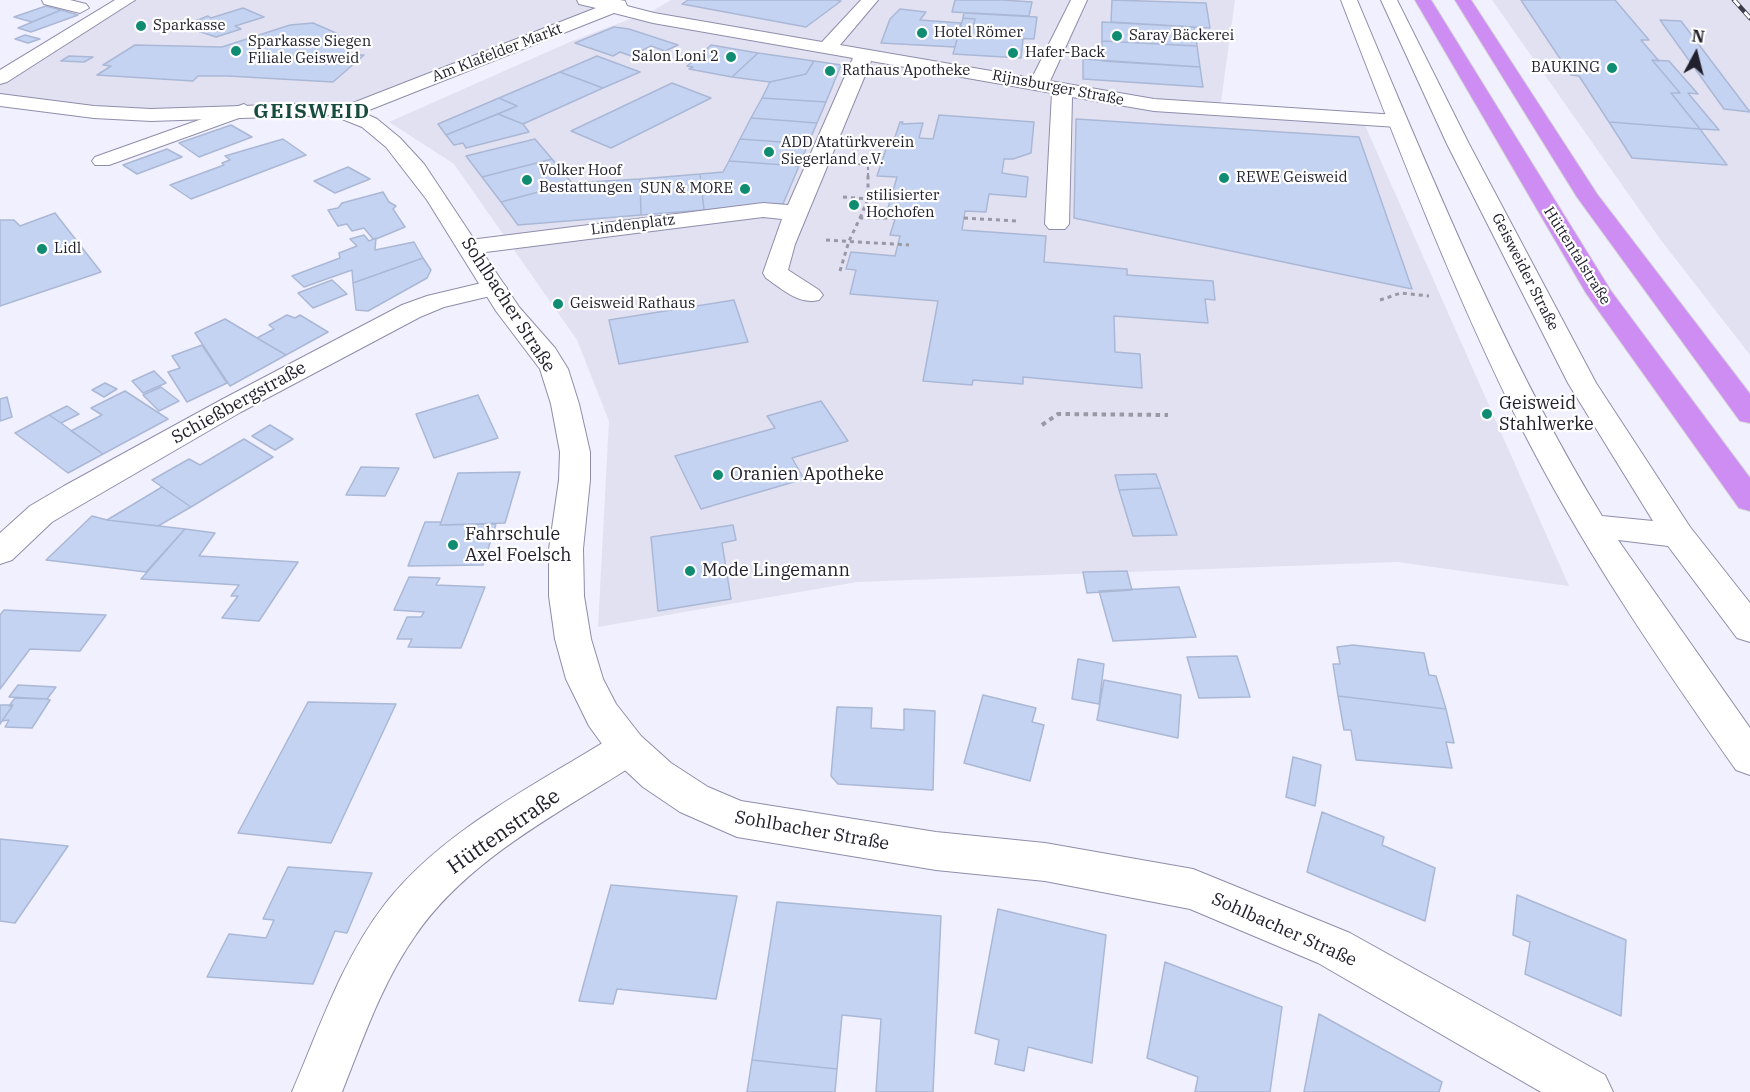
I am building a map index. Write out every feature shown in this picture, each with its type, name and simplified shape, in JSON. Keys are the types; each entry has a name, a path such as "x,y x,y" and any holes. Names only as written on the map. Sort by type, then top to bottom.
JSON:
{"highway":[{"name":"Hüttentalstraße","path":"1423,0 1599,293 1681,409 1750,500"},
{"path":"1463,0 1588,197 1750,414"}],"street":[{"path":"50,0 80,8"},
{"path":"0,78 127,0"},
{"path":"585,0 623,3"},
{"path":"826,49 870,0"},
{"path":"1039,84 1079,0"},
{"path":"1349,0 1397,121 1511,378 1592,526 1657,629 1750,758"},
{"name":"Geisweider Straße","path":"1389,0 1458,144 1582,383 1678,535 1750,628"},
{"name":"Rijnsburger Straße","path":"623,3 653,18 1154,105 1397,121"},
{"name":"Am Klafelder Markt","path":"347,112 623,3"},
{"path":"810,295 775,273 783,244 865,53"},
{"path":"1057,224 1062,88"},
{"name":"Sohlbacher Straße","path":"0,100 81,111 153,115 306,109 347,112 375,126 391,141 424,180 470,247 509,312 553,367 574,442 575,463 566,549 567,605 582,677 599,712 626,749 684,794 708,808 737,819 936,851 1045,862 1192,889 1334,948 1591,1090"},
{"name":"Lindenplatz","path":"470,247 763,210 796,213"},
{"name":"Schießbergstraße","path":"0,552 42,514 231,406 411,311 436,301 494,288"},
{"path":"1592,526 1678,535"},
{"name":"Hüttenstraße","path":"317,1092 375,960 414,902 464,856 626,749"}],"lane":[{"path":"102,161 244,110"}],"path":[{"path":"838,276 849,241 868,199 868,165"},
{"path":"840,197 868,199"},
{"path":"860,218 895,218"},
{"path":"964,218 1008,220"},
{"path":"827,240 909,245"},
{"path":"1380,300 1401,293 1427,296"},
{"path":"1042,424 1058,414 1168,414"}],"shaded area":[{"path":"127,0 584,0 616,6 347,112 153,115 0,100 0,78"},
{"path":"671,0 1235,0 1220,109 1364,123 1569,586 1397,562 857,582 598,627 609,421 577,340 454,164 389,122 572,41 654,10"},
{"path":"1492,0 1750,0 1750,355 1660,239"}],"building":[{"path":"688,0 841,1 806,27 682,4"},
{"path":"955,0 1032,2 1029,16 952,12"},
{"path":"1112,0 1206,3 1210,28 1111,22"},
{"name":"BAUKING","path":"1521,0 1615,0 1649,40 1641,40 1659,61 1652,60 1680,93 1671,93 1700,129 1609,122 1579,76 1571,75"},
{"path":"46,6 61,10 32,22 14,17"},
{"path":"243,8 264,17 235,26 241,29 216,37 183,26 208,16 211,18"},
{"name":"Hotel Römer","path":"900,9 926,12 920,20 961,23 955,47 881,43 890,19"},
{"path":"61,10 78,15 31,32 18,28"},
{"path":"964,13 1037,17 1034,39 971,36 975,19 963,18"},
{"path":"963,18 975,19 971,36 1023,39 1021,58 953,54"},
{"path":"1660,20 1681,21 1750,112 1724,109"},
{"path":"1102,22 1194,27 1197,46 1102,41"},
{"name":"Sparkasse Siegen Filiale Geisweid","path":"313,23 336,33 348,47 348,55 364,55 333,82 228,76 198,76 193,81 97,75 111,66 103,65 135,45 222,47 290,25"},
{"path":"614,27 629,29 678,45 665,51 651,46 631,56 620,52 613,56 575,43"},
{"path":"25,35 40,39 28,43 15,39"},
{"path":"1102,41 1197,46 1200,67 1102,61"},
{"path":"711,45 758,53 732,77 689,69 693,67 687,66"},
{"path":"758,53 814,61 806,74 770,82 732,77"},
{"path":"69,56 93,57 84,62 61,61"},
{"path":"597,56 640,72 603,88 560,72"},
{"path":"1083,59 1200,67 1203,87 1083,79"},
{"path":"1652,60 1669,61 1698,94 1688,93 1719,130 1700,129 1671,93 1680,93"},
{"path":"814,61 841,65 826,102 762,98 770,82 806,74"},
{"path":"560,72 603,88 523,124 498,114 517,106 499,98"},
{"path":"672,83 711,98 611,148 571,131"},
{"path":"499,98 517,106 446,135 438,124"},
{"path":"762,98 826,102 817,123 751,118"},
{"path":"498,114 523,124 529,132 466,148 463,143 454,145 446,135"},
{"path":"939,115 1034,122 1031,153 1013,159 1004,159 1002,173 1028,177 1026,197 989,194 986,212 965,211 962,230 1046,236 1044,262 1127,269 1127,275 1213,281 1215,300 1205,299 1208,323 1114,316 1115,352 1140,354 1142,388 1023,377 1023,384 973,380 972,385 923,381 938,301 850,294 856,270 846,269 851,252 895,256 900,236 890,235 896,216 886,215 897,177 877,176 889,140 894,140 900,122 903,122 902,124 923,123 919,138 933,139"},
{"path":"751,118 817,123 808,144 740,139"},
{"name":"REWE Geisweid","path":"1076,119 1359,137 1412,289 1074,218"},
{"path":"1609,122 1700,129 1727,165 1632,158"},
{"path":"231,125 252,137 199,157 179,143"},
{"path":"283,139 306,155 191,199 170,185 224,165 222,163 230,160 225,156"},
{"path":"535,139 552,159 482,177 466,156"},
{"name":"ADD Atatürkverein Siegerland e.V.","path":"740,139 808,144 799,166 729,161"},
{"path":"167,149 182,157 137,174 123,165"},
{"name":"Volker Hoof Bestattungen","path":"552,159 572,183 501,202 482,177"},
{"name":"SUN & MORE","path":"729,161 799,166 783,204 704,210 700,174 723,172"},
{"path":"348,167 370,179 335,193 314,181"},
{"path":"700,174 704,210 641,215 640,179"},
{"path":"640,179 641,215 518,225 501,202 572,183"},
{"path":"383,192 389,202 396,206 393,209 405,227 376,239 373,239 364,228 352,231 347,224 338,226 328,210 338,208 342,203"},
{"name":"Lidl","path":"55,213 101,272 0,306 0,220 14,220 20,226"},
{"path":"364,235 369,241 376,238 375,250 414,242 423,258 353,283 352,270 304,287 292,276 340,258 339,253 357,246 350,239"},
{"path":"423,258 431,270 427,278 368,311 356,310 353,283"},
{"path":"332,280 347,294 313,308 298,293"},
{"path":"734,300 748,342 619,364 609,320"},
{"path":"287,315 295,318 300,315 328,332 286,355 257,338 274,329 269,325"},
{"path":"225,319 286,355 230,386 195,333"},
{"path":"202,345 227,383 187,402 168,372 180,368 172,356"},
{"path":"154,371 166,383 143,393 132,381"},
{"path":"105,383 117,389 104,397 92,390"},
{"path":"161,387 179,401 159,411 143,395"},
{"path":"125,391 168,419 103,454 71,431 102,415 91,408"},
{"path":"478,395 498,438 434,458 416,414"},
{"path":"7,397 12,417 0,421 0,399"},
{"path":"821,401 848,441 792,458 804,479 701,509 675,456 775,428 767,416"},
{"path":"67,406 79,414 61,423 49,415"},
{"path":"49,415 103,454 68,473 15,433"},
{"path":"270,425 293,439 275,450 252,436"},
{"path":"244,439 273,457 191,507 152,480 189,459 200,465"},
{"path":"361,467 399,468 385,496 346,495"},
{"path":"520,472 505,523 440,525 458,473"},
{"path":"1156,474 1161,488 1119,490 1115,475"},
{"path":"162,487 191,507 158,526 107,520"},
{"path":"1161,488 1177,535 1133,536 1119,490"},
{"path":"92,516 107,520 185,529 146,572 46,560"},
{"name":"Fahrschule Axel Foelsch","path":"425,522 441,522 440,525 496,524 483,565 408,566"},
{"name":"Mode Lingemann","path":"733,525 736,540 722,543 731,599 658,611 651,537"},
{"path":"185,529 215,533 199,556 298,562 259,621 222,618 238,596 231,596 239,585 141,579"},
{"path":"1127,571 1132,590 1087,593 1083,572"},
{"path":"409,577 440,578 436,585 485,587 461,648 408,647 412,639 397,639 407,617 421,617 424,612 394,610"},
{"path":"1179,587 1196,637 1113,641 1099,591"},
{"path":"4,610 106,615 80,651 30,649 0,689 0,615"},
{"path":"1353,645 1424,653 1429,675 1436,676 1446,709 1338,696 1333,664 1340,664 1337,647"},
{"path":"1237,656 1250,697 1199,698 1187,657"},
{"path":"1078,659 1104,664 1099,704 1072,699"},
{"path":"1104,680 1181,695 1178,738 1097,720"},
{"path":"18,685 56,687 47,699 9,697"},
{"path":"983,695 1036,708 1032,722 1044,725 1030,781 964,763"},
{"path":"1338,696 1446,709 1454,743 1446,742 1452,768 1356,760 1351,730 1344,730"},
{"path":"15,698 50,700 32,728 5,727 9,720 2,721"},
{"path":"308,702 396,704 331,843 238,833"},
{"path":"0,705 13,705 0,724"},
{"path":"837,707 872,708 871,728 904,730 904,709 935,711 933,790 838,784 831,776"},
{"path":"1293,757 1321,765 1315,806 1286,797"},
{"path":"1322,812 1384,837 1382,845 1435,868 1425,921 1307,872"},
{"path":"0,839 68,846 15,923 0,921"},
{"path":"288,867 372,873 347,933 335,931 313,984 207,977 229,934 266,938 274,920 263,919"},
{"path":"611,885 737,896 716,999 617,989 613,1004 579,1001"},
{"path":"1517,895 1626,940 1621,1016 1525,974 1530,942 1513,935"},
{"path":"777,902 941,916 933,1092 876,1092 881,1019 842,1015 837,1069 752,1060"},
{"path":"998,909 1106,935 1092,1063 1028,1047 1024,1071 995,1064 999,1040 975,1033"},
{"path":"1165,962 1282,1007 1270,1092 1195,1092 1198,1077 1147,1058"},
{"path":"1319,1014 1442,1082 1439,1092 1304,1092"},
{"path":"752,1060 837,1069 835,1092 747,1092"}],"railway":[{"path":"1734,0 1750,18"}],"place":[{"name":"Sparkasse","path":"141,26"},
{"name":"Hotel Römer","path":"922,33"},
{"name":"Saray Bäckerei","path":"1117,36"},
{"name":"Sparkasse Siegen Filiale Geisweid","path":"236,51"},
{"name":"Hafer-Back","path":"1013,53"},
{"name":"Salon Loni 2","path":"731,57"},
{"name":"BAUKING","path":"1612,68"},
{"name":"Rathaus Apotheke","path":"830,71"},
{"name":"ADD Atatürkverein Siegerland e.V.","path":"769,152"},
{"name":"REWE Geisweid","path":"1224,178"},
{"name":"Volker Hoof Bestattungen","path":"527,180"},
{"name":"SUN & MORE","path":"745,189"},
{"name":"stilisierter Hochofen","path":"854,205"},
{"name":"Lidl","path":"42,249"},
{"name":"Geisweid Rathaus","path":"558,304"},
{"name":"Geisweid Stahlwerke","path":"1487,414"},
{"name":"Oranien Apotheke","path":"718,475"},
{"name":"Fahrschule Axel Foelsch","path":"453,545"},
{"name":"Mode Lingemann","path":"690,571"}],"district":[{"name":"GEISWEID","path":"312,112"}]}
